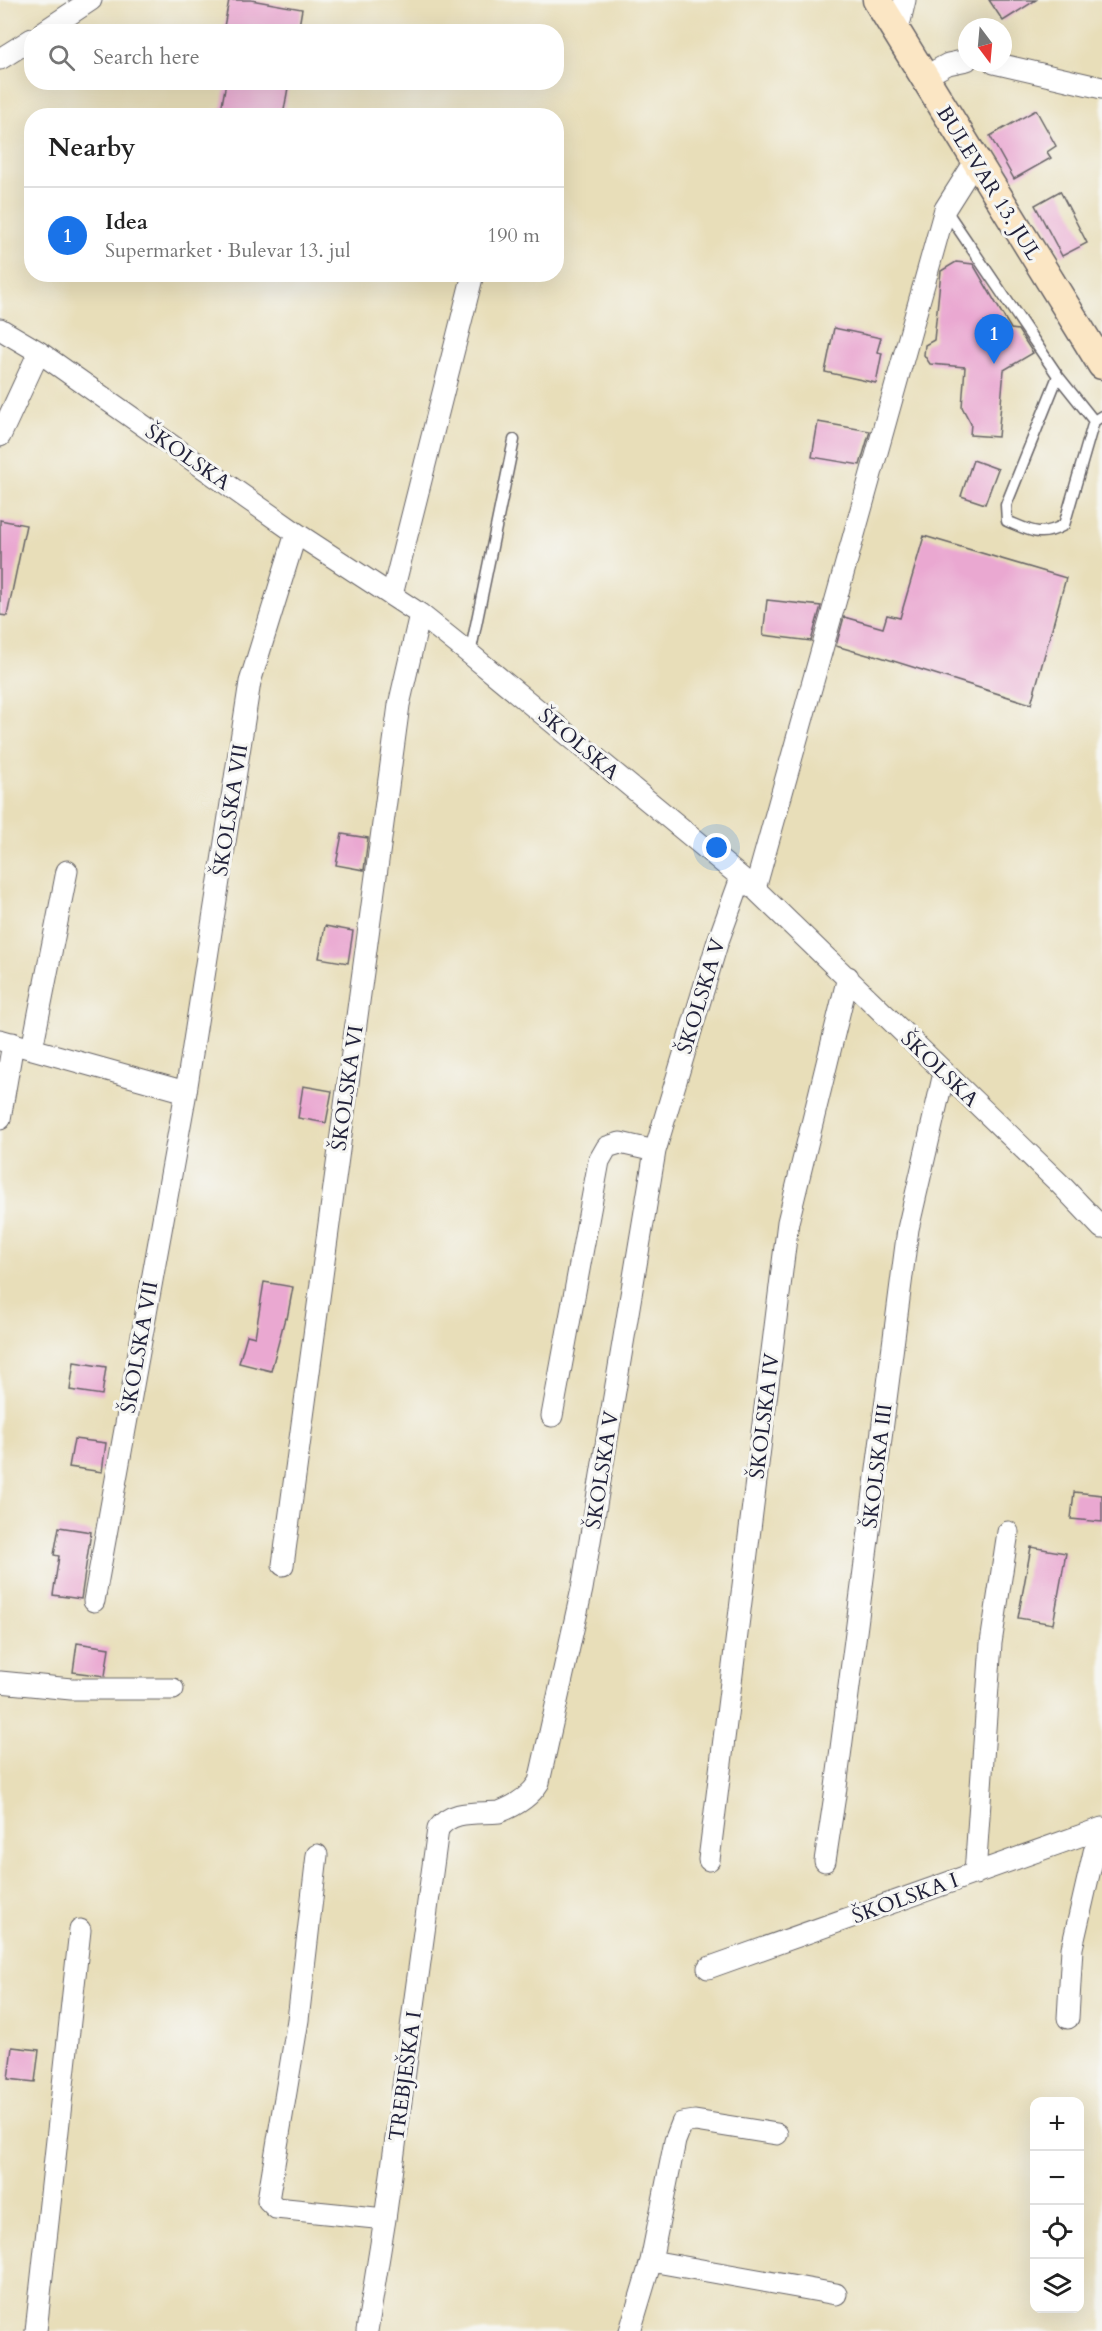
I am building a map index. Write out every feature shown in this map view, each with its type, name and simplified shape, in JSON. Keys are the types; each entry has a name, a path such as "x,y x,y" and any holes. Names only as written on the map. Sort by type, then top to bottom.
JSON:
{"street":[{"path":"55,24 91,0"},
{"name":"BULEVAR 13. JUL","path":"877,0 1102,365"},
{"path":"897,34 905,0"},
{"path":"0,59 24,44"},
{"path":"924,77 948,64 958,62"},
{"path":"1012,67 1102,88"},
{"name":"ŠKOLSKA V","path":"444,1821 453,1815 499,1812 525,1798 539,1782 582,1589 655,1151 717,944 748,884 945,209 976,159"},
{"path":"392,595 471,282"},
{"name":"ŠKOLSKA","path":"0,329 39,352 296,533 420,614 470,654 748,884 848,977 1102,1228"},
{"path":"0,436 39,352"},
{"name":"ŠKOLSKA VII","path":"94,1601 186,1092 250,682 296,533"},
{"name":"ŠKOLSKA VI","path":"283,1564 399,705 420,614"},
{"path":"0,1119 15,1044 67,871"},
{"name":"ŠKOLSKA IV","path":"709,1860 788,1222 848,977"},
{"path":"15,1044 186,1092"},
{"name":"ŠKOLSKA III","path":"825,1861 908,1229 944,1073"},
{"path":"552,1416 599,1161 607,1147 620,1143 655,1151"},
{"path":"975,1874 991,1643 1008,1532"},
{"path":"0,1682 70,1689 173,1689"},
{"name":"TREBJEŠKA I","path":"367,2331 385,2219 438,1829 444,1821"},
{"name":"ŠKOLSKA I","path":"708,1968 1102,1828"},
{"path":"1068,2018 1072,1948 1094,1852 1102,1836"},
{"path":"317,1855 298,2020 268,2200 276,2208 385,2219"},
{"path":"36,2331 80,1930"},
{"path":"630,2331 651,2261 675,2141 682,2123 695,2121 777,2134"},
{"path":"651,2261 836,2294"}],"lane":[{"path":"945,209 1058,376 1098,418 1064,525 1053,531 1037,534 1007,521 1006,505 1058,376"},
{"path":"470,654 514,440"}],"building":[{"path":"229,0 251,0 302,9 299,24 224,24"},
{"path":"989,0 1036,0 1008,18 1001,18"},
{"path":"225,90 288,90 284,108 221,108"},
{"path":"1036,110 1056,146 1047,152 1051,158 1014,179 990,136"},
{"path":"1060,191 1087,243 1062,256 1035,205"},
{"path":"956,262 973,264 1011,329 1018,330 1033,353 1004,370 998,437 970,435 971,424 962,407 965,367 930,364 924,355 925,345 934,340 941,271"},
{"path":"834,328 881,338 877,352 882,353 876,383 825,372"},
{"path":"818,422 870,431 860,465 812,457"},
{"path":"973,460 998,469 985,504 961,496"},
{"path":"0,520 26,525 7,616 0,615"},
{"path":"924,536 1066,578 1031,704 871,654 871,656 836,646 844,617 883,628 887,615 900,618"},
{"path":"767,600 821,606 811,641 763,635"},
{"path":"342,834 368,838 364,870 336,865"},
{"path":"325,926 353,931 348,963 319,958"},
{"path":"303,1086 332,1091 326,1123 298,1118"},
{"path":"264,1282 293,1287 287,1319 285,1318 271,1371 239,1363 247,1335 255,1337"},
{"path":"74,1362 106,1367 102,1395 70,1390"},
{"path":"74,1439 106,1443 102,1472 69,1467"},
{"path":"1074,1492 1102,1495 1102,1522 1071,1519"},
{"path":"59,1527 91,1532 81,1599 53,1595 59,1556 54,1555"},
{"path":"1031,1547 1066,1553 1053,1624 1018,1618"},
{"path":"77,1643 109,1648 105,1676 73,1672"},
{"path":"12,2047 39,2050 35,2082 8,2079"}],"place":[{"name":"Idea","path":"994,364"}]}
